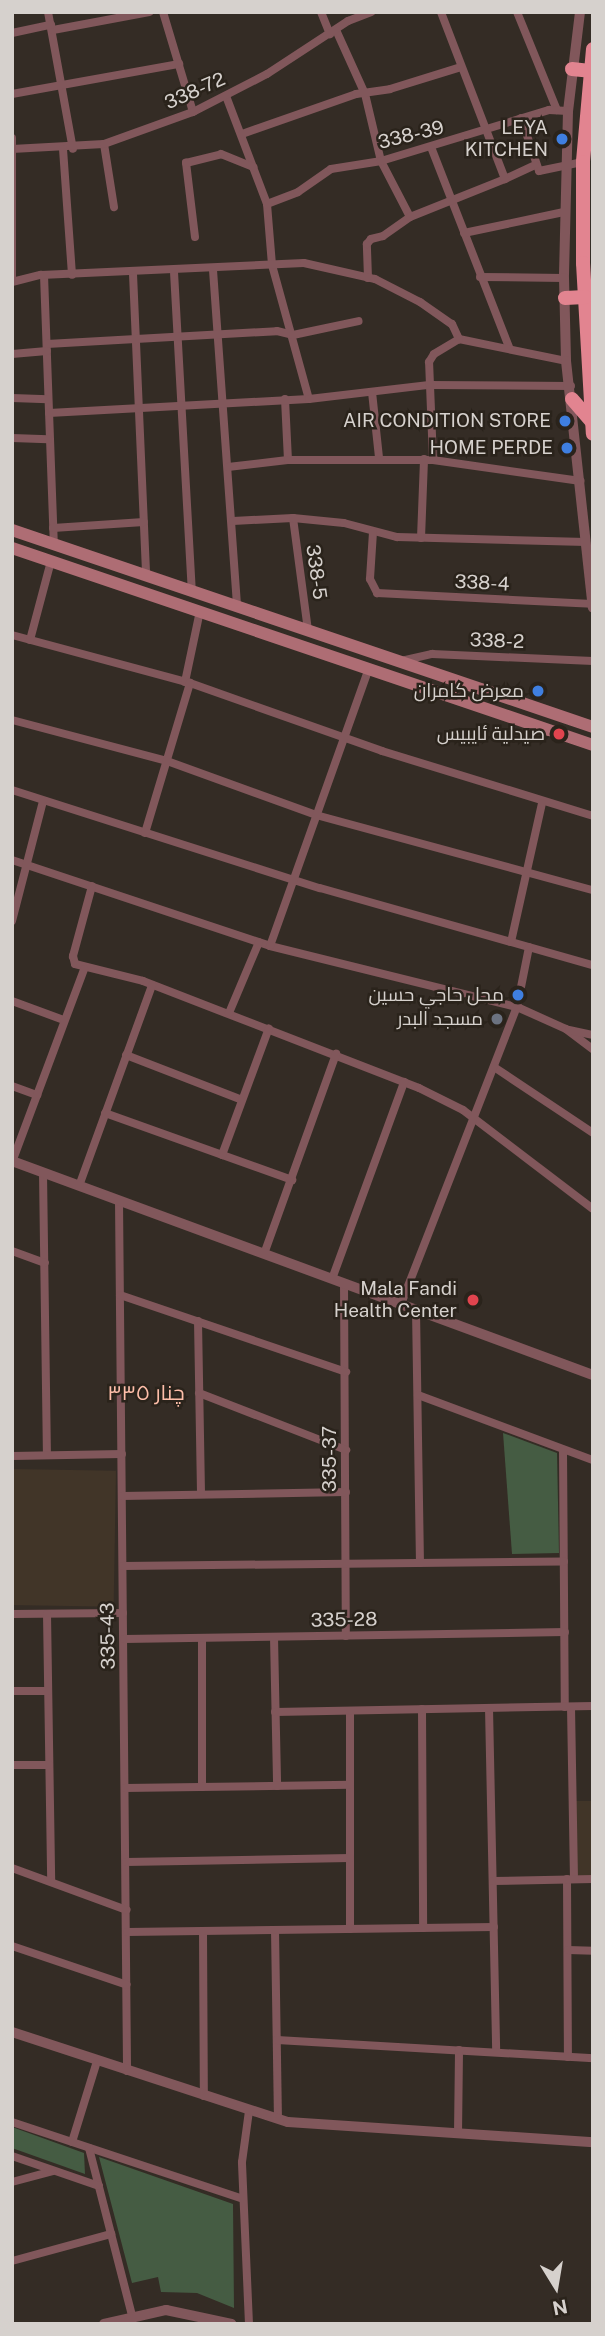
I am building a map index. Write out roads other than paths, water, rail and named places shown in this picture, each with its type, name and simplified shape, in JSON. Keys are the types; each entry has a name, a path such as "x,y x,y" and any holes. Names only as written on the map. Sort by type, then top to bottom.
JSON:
{"highway":[{"path":"592,428 585,297 583,162 593,49"},
{"path":"572,69 590,71"},
{"path":"565,298 585,297"},
{"path":"572,393 592,428"}],"main road":[{"path":"12,530 593,727"},
{"path":"12,548 593,745"},
{"path":"116,583 124,567"}],"street":[{"path":"48,12 62,85 68,149 72,275"},
{"path":"12,33 149,12"},
{"path":"163,12 193,112"},
{"path":"321,12 365,94 381,161 410,217"},
{"path":"441,12 505,178"},
{"path":"517,12 562,111"},
{"path":"580,12 572,69 562,111 565,165 564,278 566,361 572,393 592,606"},
{"name":"338-72","path":"14,149 68,149 104,144 193,112 226,96 370,13"},
{"path":"12,94 179,64"},
{"path":"243,134 365,94 461,67"},
{"path":"226,96 243,134 267,204 272,265 309,399"},
{"name":"338-39","path":"267,204 298,192 331,169 381,161 521,118 562,111"},
{"path":"521,118 535,165 542,172 583,162"},
{"path":"12,138 12,281 44,275 133,274 304,263 368,278 435,309 452,324 459,339"},
{"path":"104,144 114,207"},
{"path":"431,147 509,347"},
{"path":"195,237 186,163 221,154 254,167"},
{"path":"368,278 367,244 410,217 452,202 535,165"},
{"path":"464,233 564,212"},
{"path":"213,270 237,606"},
{"path":"174,272 192,590"},
{"path":"133,274 146,574"},
{"path":"44,275 54,544"},
{"path":"480,277 564,278"},
{"path":"12,354 47,347 136,340 277,331 293,335 359,321"},
{"path":"421,538 428,460 431,357 459,339 509,347 566,361"},
{"path":"49,413 309,399 429,384 572,393"},
{"path":"372,391 379,458"},
{"path":"12,398 48,399"},
{"path":"285,399 288,460"},
{"path":"12,438 48,439"},
{"path":"228,467 288,460 379,458 428,460 581,481"},
{"path":"233,521 293,518 344,523 373,532 421,538 586,542"},
{"name":"338-5","path":"293,518 309,630"},
{"path":"53,528 144,522"},
{"name":"338-4","path":"373,532 372,589 377,593 592,606"},
{"path":"30,640 51,561"},
{"path":"145,833 188,682 200,611"},
{"path":"12,635 188,682 343,738 542,803 593,816"},
{"name":"338-2","path":"400,661 432,654 593,661"},
{"path":"270,946 291,879 369,668"},
{"path":"12,720 167,761 316,815 593,890"},
{"path":"12,790 291,879 593,965"},
{"path":"12,920 43,801"},
{"path":"511,942 542,803"},
{"path":"12,860 270,946 517,1007 566,1029 593,1035"},
{"path":"92,886 73,956 75,964 84,969 152,985 404,1082 473,1119 593,1209"},
{"path":"229,1013 259,942"},
{"path":"401,1304 517,1007 529,947"},
{"path":"84,969 12,1161 593,1375"},
{"path":"79,1186 152,985"},
{"path":"12,1001 64,1020"},
{"path":"222,1155 269,1028"},
{"path":"566,1029 593,1049"},
{"path":"264,1254 336,1054"},
{"path":"127,1055 242,1100"},
{"path":"494,1067 593,1133"},
{"path":"332,1279 404,1082"},
{"path":"12,1086 37,1095"},
{"path":"105,1113 292,1180"},
{"path":"43,1173 47,1455"},
{"name":"335-43","path":"119,1201 127,2071"},
{"path":"12,1251 45,1263"},
{"name":"335-37","path":"344,1283 346,1636"},
{"path":"120,1295 346,1372"},
{"path":"416,1310 420,1563"},
{"path":"198,1321 201,1494"},
{"path":"199,1393 346,1450"},
{"path":"418,1395 593,1460"},
{"path":"563,1450 571,1879 568,2057"},
{"path":"12,1456 122,1454"},
{"path":"122,1496 346,1492"},
{"path":"123,1566 564,1561"},
{"path":"12,1614 123,1613"},
{"path":"47,1614 51,1880"},
{"name":"335-28","path":"124,1639 565,1632"},
{"path":"274,1637 277,1786"},
{"path":"202,1638 202,1787"},
{"path":"12,1691 48,1691"},
{"path":"275,1712 593,1706"},
{"path":"489,1708 496,2052"},
{"path":"422,1709 423,1928"},
{"path":"350,1711 350,1929"},
{"path":"12,1765 49,1765"},
{"path":"125,1788 350,1786"},
{"path":"126,1862 350,1858"},
{"path":"12,1868 51,1880 127,1910"},
{"path":"493,1881 593,1879"},
{"path":"127,1932 494,1927"},
{"path":"275,1930 278,2119"},
{"path":"203,1931 204,2096"},
{"path":"12,1946 127,1985"},
{"path":"568,1950 593,1951"},
{"path":"12,2032 278,2119 593,2142"},
{"path":"277,2039 593,2058"},
{"path":"458,2134 459,2050"},
{"path":"72,2142 97,2061"},
{"path":"249,2111 243,2199 249,2324"},
{"path":"12,2122 243,2199"},
{"path":"89,2148 132,2316"},
{"path":"12,2156 99,2186"},
{"path":"12,2182 55,2171"},
{"path":"12,2261 111,2234"},
{"path":"104,2324 166,2310 232,2324"}],"place":[{"name":"LEYA KITCHEN","path":"562,139"},
{"name":"AIR CONDITION STORE","path":"565,421"},
{"name":"HOME PERDE","path":"567,448"},
{"name":"معرض کامران","path":"538,691"},
{"name":"صيدلية ئايبيس","path":"559,734"},
{"name":"محل حاجي حسین","path":"518,995"},
{"name":"مسجد البدر","path":"497,1019"},
{"name":"Mala Fandi Health Center","path":"473,1300"}],"district":[{"name":"چنار ٣٣٥","path":"146,1393"}]}
